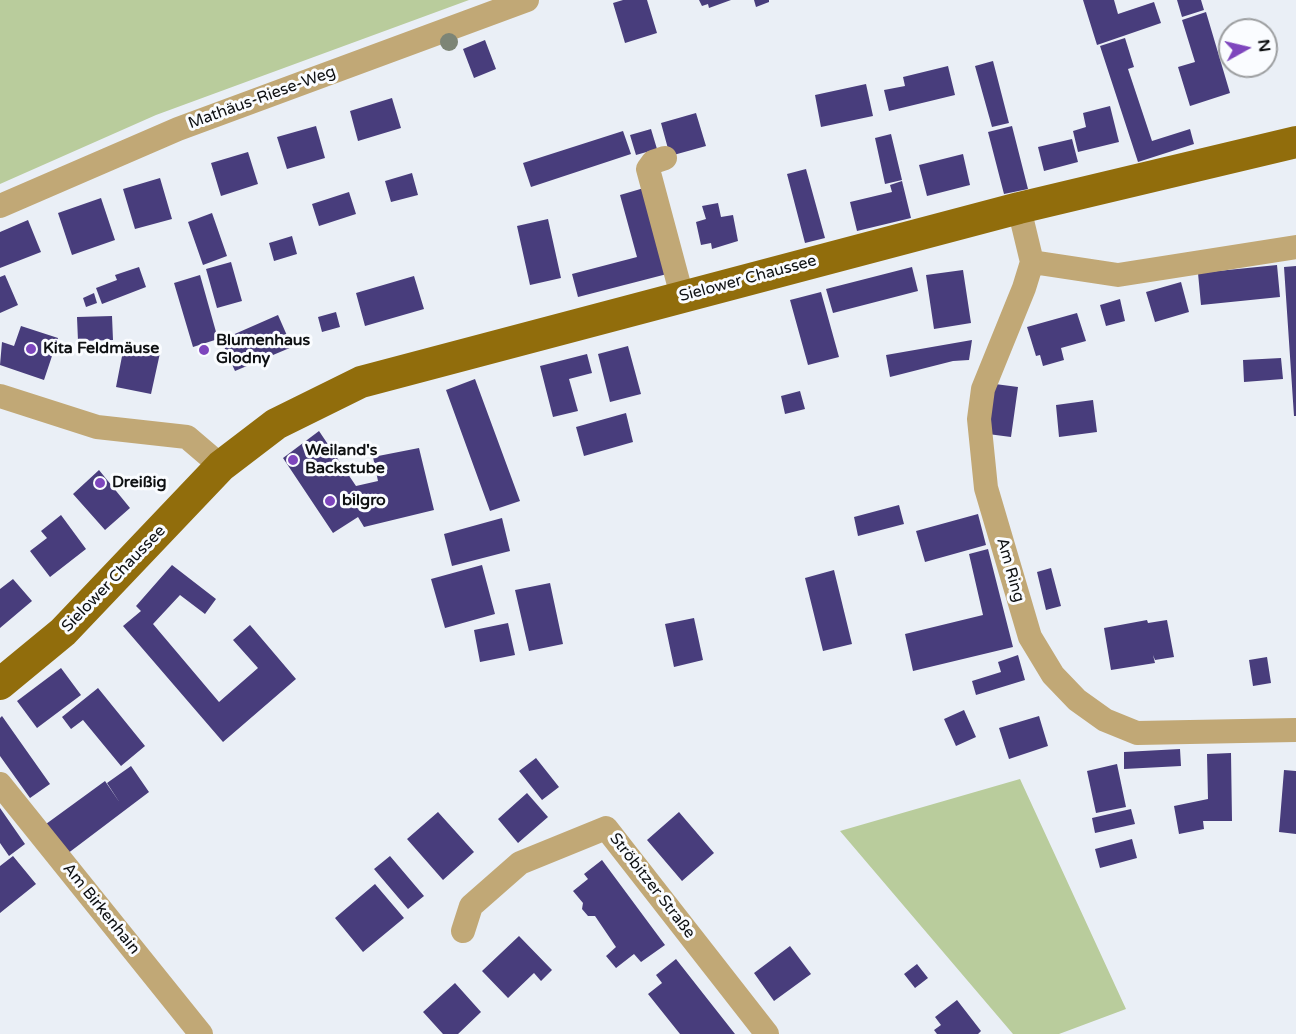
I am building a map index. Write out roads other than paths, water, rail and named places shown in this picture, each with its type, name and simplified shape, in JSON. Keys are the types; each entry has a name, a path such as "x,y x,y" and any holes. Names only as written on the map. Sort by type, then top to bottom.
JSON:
{"main road":[{"name":"Sielower Chaussee","path":"0,684 63,632 221,466 276,424 361,382 1019,208 1296,142"}],"street":[{"name":"Mathäus-Riese-Weg","path":"0,206 178,129 527,0"},
{"path":"665,158 652,162 648,169 681,296"},
{"path":"1019,208 1032,262 1118,275 1296,247"},
{"name":"Am Ring","path":"1032,262 1024,288 983,389 978,419 986,488 1030,637 1053,675 1077,700 1105,720 1137,733 1296,730"},
{"path":"0,396 97,427 187,437 221,466"},
{"name":"Am Birkenhain","path":"0,784 201,1034"},
{"name":"Ströbitzer Straße","path":"463,931 471,906 520,863 606,828 767,1034"}],"place":[{"name":"Kita Feldmäuse","path":"31,349"},
{"name":"Blumenhaus Glodny","path":"204,350"},
{"name":"Weiland's Backstube","path":"293,460"},
{"name":"Dreißig","path":"100,483"},
{"name":"bilgro","path":"330,501"}]}
